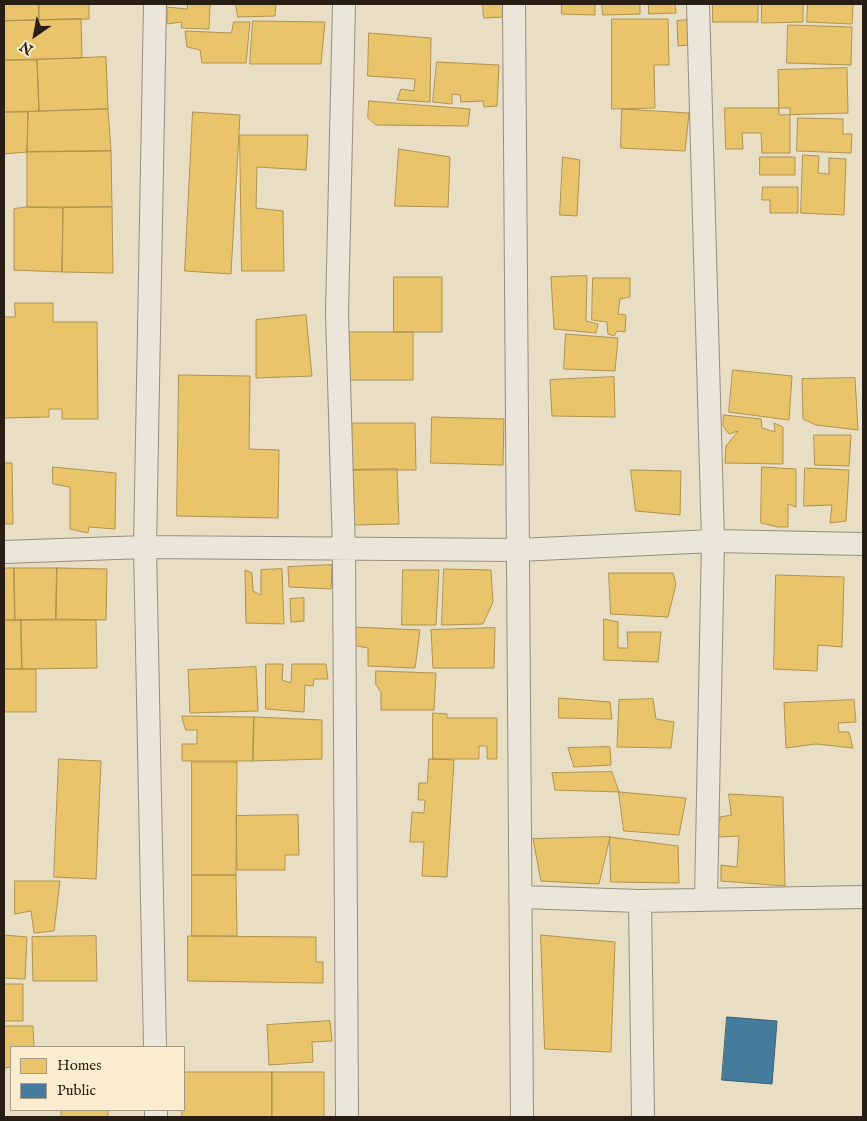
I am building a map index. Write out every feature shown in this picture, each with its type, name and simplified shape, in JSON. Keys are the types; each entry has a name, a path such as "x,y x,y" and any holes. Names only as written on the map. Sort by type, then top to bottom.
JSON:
{"street":[{"path":"155,4 145,547 155,1046"},
{"path":"344,4 338,313 344,550 347,1117"},
{"path":"514,4 522,1117"},
{"path":"698,4 713,541 706,899"},
{"path":"4,552 145,547 518,550 713,541 863,544"},
{"path":"521,897 640,901 863,897"},
{"path":"640,901 643,1117"}],"building: Homes":[{"path":"4,4 39,4 39,20 4,21"},
{"path":"39,4 89,4 89,19 39,20"},
{"path":"188,4 210,4 209,29 181,28 182,22 167,24 167,7 187,9"},
{"path":"236,4 276,4 275,16 238,17"},
{"path":"483,4 503,4 504,17 484,18"},
{"path":"562,4 595,4 595,15 562,14"},
{"path":"602,4 640,4 640,14 603,15"},
{"path":"649,4 675,4 676,13 649,14"},
{"path":"713,4 758,4 758,22 713,22"},
{"path":"762,4 803,4 803,22 762,23"},
{"path":"808,4 853,4 852,24 807,22"},
{"path":"81,19 82,58 4,60 4,21"},
{"path":"612,19 668,19 669,65 654,65 655,108 612,109"},
{"path":"688,20 689,45 678,46 677,21"},
{"path":"253,21 325,22 321,64 250,64"},
{"path":"234,22 250,22 246,63 202,63 200,50 187,47 185,31 231,33"},
{"path":"788,25 852,27 851,65 787,63"},
{"path":"369,33 431,38 430,102 397,100 401,89 414,91 415,79 368,76"},
{"path":"106,57 108,109 39,111 37,60"},
{"path":"4,60 37,60 39,111 4,112"},
{"path":"437,62 499,65 497,106 484,107 483,101 461,102 460,95 452,94 452,104 433,102"},
{"path":"847,68 848,113 779,115 778,70"},
{"path":"369,101 470,109 468,126 376,125 368,118"},
{"path":"725,108 790,108 790,153 762,153 761,133 742,133 743,149 726,149"},
{"path":"108,109 111,151 27,152 28,112"},
{"path":"622,109 689,113 685,151 621,148"},
{"path":"4,112 28,112 27,152 4,154"},
{"path":"193,112 240,115 231,274 185,271"},
{"path":"798,118 843,119 843,134 852,134 851,153 797,151"},
{"path":"240,135 308,135 306,170 257,167 256,208 283,211 284,271 242,271"},
{"path":"399,149 450,157 448,207 395,206"},
{"path":"111,151 112,207 27,207 27,152"},
{"path":"803,155 819,156 818,173 829,174 829,158 846,159 844,215 801,213"},
{"path":"563,157 580,160 577,216 560,215"},
{"path":"760,157 795,157 795,175 760,175"},
{"path":"763,187 798,187 798,213 770,213 770,200 762,200"},
{"path":"27,207 63,208 62,272 14,270 14,209"},
{"path":"112,207 113,273 62,272 63,208"},
{"path":"587,276 586,321 598,324 596,333 554,329 551,277"},
{"path":"394,277 442,277 442,332 394,332"},
{"path":"593,278 630,278 630,297 620,299 618,314 626,315 625,332 617,331 614,336 608,334 607,322 592,320"},
{"path":"15,303 53,303 53,322 97,322 98,419 62,419 62,409 49,409 49,417 4,418 4,317 15,317"},
{"path":"306,315 312,376 256,378 256,320"},
{"path":"349,332 413,332 413,380 350,380"},
{"path":"566,334 618,338 615,371 564,369"},
{"path":"733,370 792,376 789,420 729,412"},
{"path":"179,375 250,376 249,449 279,450 278,518 177,516"},
{"path":"614,377 615,417 552,416 550,380"},
{"path":"855,378 858,430 816,425 803,419 802,379"},
{"path":"724,415 761,419 762,428 775,432 774,423 783,427 783,464 725,463 726,446 738,431 729,434 723,426"},
{"path":"432,417 504,419 503,465 431,463"},
{"path":"352,423 415,423 416,470 352,470"},
{"path":"814,435 851,435 849,466 815,465"},
{"path":"4,463 12,463 13,524 4,524"},
{"path":"53,467 116,473 115,529 89,527 88,533 70,529 70,487 53,484"},
{"path":"762,467 796,469 796,507 788,504 788,527 761,523"},
{"path":"805,468 849,470 846,521 830,523 832,505 804,506"},
{"path":"397,469 399,524 354,525 352,470"},
{"path":"631,470 681,471 680,515 636,511"},
{"path":"332,565 331,589 289,587 288,567"},
{"path":"4,568 14,568 15,620 4,620"},
{"path":"14,568 57,568 56,619 15,620"},
{"path":"57,568 107,569 106,620 56,619"},
{"path":"282,569 284,624 246,623 245,570 252,573 253,591 261,595 261,570"},
{"path":"444,569 491,570 493,602 483,624 442,625"},
{"path":"403,570 439,570 436,625 402,625"},
{"path":"609,573 673,573 676,584 668,617 611,614"},
{"path":"776,575 844,577 842,647 818,645 817,671 774,669"},
{"path":"304,598 304,621 291,622 290,599"},
{"path":"604,619 618,622 618,648 628,648 627,632 661,632 658,662 604,660"},
{"path":"4,620 21,620 22,669 4,669"},
{"path":"21,620 96,620 97,668 22,669"},
{"path":"354,627 420,630 415,668 368,666 368,648 352,645"},
{"path":"495,628 494,668 433,668 431,630"},
{"path":"266,664 283,664 282,680 291,683 292,664 326,664 328,679 314,679 313,686 305,685 304,712 266,709"},
{"path":"256,667 258,711 190,713 188,670"},
{"path":"4,669 36,669 36,712 4,712"},
{"path":"376,671 436,673 434,710 381,710 381,692 376,685"},
{"path":"559,698 610,702 612,719 559,718"},
{"path":"653,699 656,719 674,722 671,748 617,747 619,700"},
{"path":"854,700 856,722 838,723 839,732 849,732 853,748 816,744 786,748 784,703"},
{"path":"433,713 447,714 447,718 497,718 497,759 487,759 487,746 479,746 479,759 433,759"},
{"path":"182,716 254,717 253,761 182,761 182,744 197,744 197,730 186,730"},
{"path":"254,717 322,720 322,759 253,761"},
{"path":"610,747 611,765 574,767 568,748"},
{"path":"59,759 101,761 96,879 54,877"},
{"path":"429,759 454,760 447,877 422,876 424,842 410,842 412,812 424,813 425,800 418,800 419,783 427,783"},
{"path":"192,762 237,762 236,875 192,875"},
{"path":"612,772 619,792 555,790 552,773"},
{"path":"619,792 686,798 679,835 624,831"},
{"path":"729,794 783,797 785,886 721,881 721,865 737,867 739,836 717,837 713,821 720,821 720,817 731,815"},
{"path":"298,815 299,855 285,855 285,870 237,870 236,816"},
{"path":"610,837 678,846 679,883 611,882"},
{"path":"610,837 599,884 541,881 533,839"},
{"path":"192,875 236,875 237,936 192,936"},
{"path":"15,881 60,881 54,931 34,933 31,911 15,914"},
{"path":"4,935 27,937 25,979 4,978"},
{"path":"541,935 615,942 611,1052 545,1049"},
{"path":"96,936 97,981 33,981 32,937"},
{"path":"188,936 316,937 316,962 323,962 323,983 188,981"},
{"path":"4,984 23,984 23,1021 4,1021"},
{"path":"330,1021 332,1041 312,1042 313,1062 269,1065 267,1025"},
{"path":"4,1026 33,1026 34,1046 10,1046 10,1067 4,1068"},
{"path":"185,1072 272,1072 272,1117 182,1117 182,1111 185,1111"},
{"path":"272,1072 324,1072 324,1117 272,1117"},
{"path":"62,1111 108,1111 108,1117 61,1117"}],"building: Public":[{"path":"727,1017 777,1021 772,1084 722,1080"}]}
